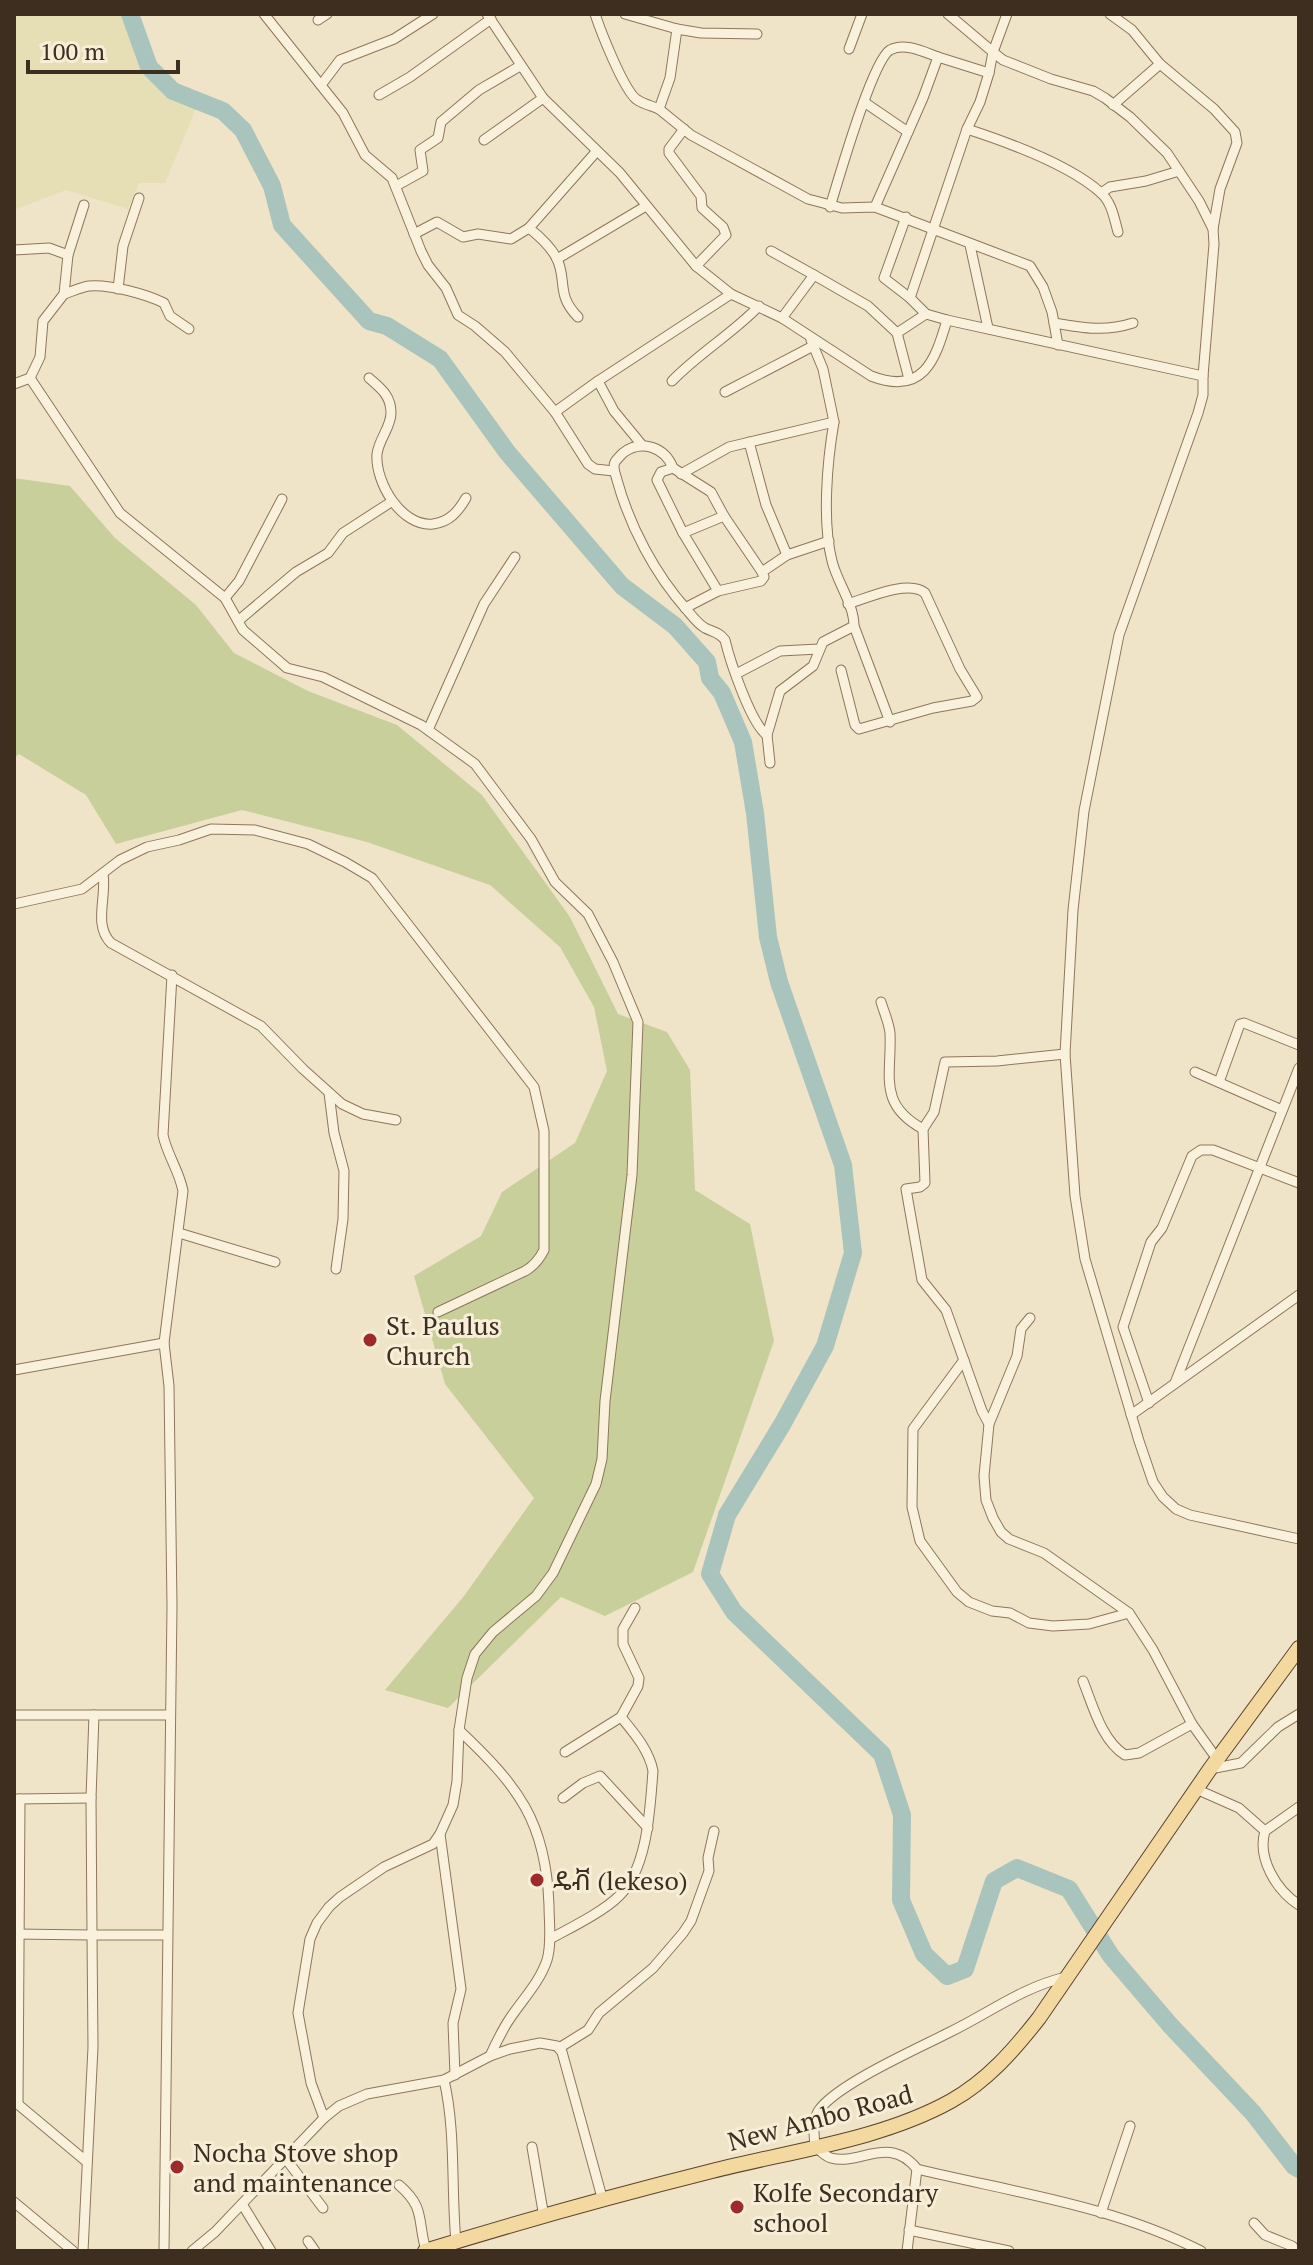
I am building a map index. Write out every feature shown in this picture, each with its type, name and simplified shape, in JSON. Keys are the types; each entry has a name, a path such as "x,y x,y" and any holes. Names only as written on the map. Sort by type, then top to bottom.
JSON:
{"main road":[{"name":"New Ambo Road","path":"425,2251 912,2119 977,2084 1019,2044 1079,1962 1213,1764 1299,1648"}],"street":[{"path":"264,14 343,113 365,155 385,170 396,186 428,265 446,288 458,315 505,352 555,412 588,464 595,469 614,471"},
{"path":"321,85 340,60 394,39 433,14"},
{"path":"595,14 605,43 631,93 638,100 659,109 684,129 782,186 830,207 875,207 1030,266 1043,287 1058,345"},
{"path":"625,14 701,33 757,34"},
{"path":"849,49 862,14"},
{"path":"948,14 1003,60 1093,91 1113,105 1167,153 1199,201 1213,229"},
{"path":"910,298 967,129 980,102 1007,14"},
{"path":"1110,14 1132,30 1160,64 1214,109 1235,132 1237,143 1220,189 1213,229 1203,395 1133,591 1116,650 1084,811 1073,910 1065,1054 1075,1196 1085,1259 1153,1482 1176,1509 1218,1522 1299,1539"},
{"path":"379,95 410,77 489,16 543,98 620,173 696,266 731,294 782,318 812,341 871,376 886,381 909,379 926,371 935,359 947,320"},
{"path":"659,109 670,78 677,29"},
{"path":"830,207 864,102 890,50 907,47 989,73"},
{"path":"875,207 938,57"},
{"path":"1113,105 1160,64"},
{"path":"396,186 423,171 420,150 438,138 441,122 479,90 520,66"},
{"path":"484,140 543,98"},
{"path":"864,102 908,132"},
{"path":"684,129 669,153 701,196 702,208 723,227 726,235 696,266"},
{"path":"967,129 1033,155 1101,193 1111,205 1118,232"},
{"path":"414,234 437,222 463,237 478,234 511,239 529,228 596,152"},
{"path":"1101,193 1110,187 1179,171"},
{"path":"118,289 123,246 139,198"},
{"path":"14,384 30,378 40,357 43,321 64,294 68,255 84,205"},
{"path":"557,259 646,206"},
{"path":"906,217 884,278 926,314 1203,376"},
{"path":"529,228 557,259 564,298 578,317"},
{"path":"970,245 988,328"},
{"path":"14,250 49,248 68,255"},
{"path":"771,251 868,306 897,333 909,379"},
{"path":"782,318 814,275"},
{"path":"64,294 88,286 118,289 164,303 170,316 189,329"},
{"path":"555,412 731,294"},
{"path":"672,381 694,358 759,306"},
{"path":"897,333 926,314"},
{"path":"1054,323 1111,330 1133,323"},
{"path":"725,392 812,341"},
{"path":"812,341 823,369 834,422 827,486 831,560 890,722"},
{"path":"30,378 120,513 225,598 243,630 287,668 323,677 428,730 475,764 531,839 555,882 588,914 613,962 638,1022 632,1175 600,1471 553,1573 536,1596 493,1632 475,1654 467,1678 459,1730 453,1805 440,1834 433,1844 384,1867 340,1897 329,1907 310,1939 298,2013 311,2083 324,2118"},
{"path":"369,378 387,394 390,404 390,422 379,446 377,461 391,502 403,513 428,524 451,517 466,498"},
{"path":"598,381 614,411 642,445"},
{"path":"718,591 683,533 657,480 661,472 677,471 729,447 834,422"},
{"path":"749,442 766,505 787,555"},
{"path":"685,608 718,591 761,581 764,577 711,492 677,471 665,454 654,447 642,445 624,452 615,462 614,471 628,517 685,608 705,628 721,635 761,731 767,735"},
{"path":"225,598 239,581 282,499"},
{"path":"238,621 296,572 328,553 343,533 391,502"},
{"path":"683,533 724,516"},
{"path":"762,572 787,555 829,541"},
{"path":"428,730 484,604 515,557"},
{"path":"841,670 857,727 862,729 933,708 972,701 977,697 960,669 925,593 919,588 908,586 848,604"},
{"path":"770,763 767,735 780,691 813,666 819,649 831,637 843,634 854,626"},
{"path":"736,674 780,651 819,649"},
{"path":"14,904 82,889 120,860 147,847 211,829 255,830 308,844 372,878 534,1087 544,1131 544,1250 534,1266 438,1312"},
{"path":"103,874 105,885 101,927 104,936 133,957 172,975 261,1026 342,1104 363,1114 396,1120"},
{"path":"164,2251 172,1606 169,1386 164,1343 183,1191 163,1135 172,975"},
{"path":"881,1002 890,1032 888,1086 910,1121 923,1129"},
{"path":"1219,1082 1240,1024 1299,1045"},
{"path":"989,1424 946,1310 922,1280 907,1187 920,1187 925,1183 923,1129 934,1112 945,1062 997,1061 1065,1054"},
{"path":"1175,1383 1299,1068"},
{"path":"1195,1072 1282,1110"},
{"path":"329,1093 334,1133 344,1171 343,1219 336,1269"},
{"path":"1149,1403 1123,1327 1151,1242 1162,1228 1189,1161 1201,1150 1213,1150 1299,1183"},
{"path":"179,1233 275,1262"},
{"path":"1131,1415 1299,1295"},
{"path":"1030,1318 1021,1329 1017,1356 989,1424 984,1476 986,1500 1001,1532 1019,1544 1044,1553 1129,1613 1153,1650 1213,1764 1241,1763 1278,1727 1299,1714"},
{"path":"14,1370 164,1343"},
{"path":"964,1360 913,1429 912,1507 920,1541 957,1592 969,1602 992,1611 1010,1613 1029,1623 1053,1626 1089,1624 1129,1613"},
{"path":"565,1752 621,1717 638,1686 639,1678 623,1644 623,1629 635,1608"},
{"path":"1083,1681 1106,1734 1118,1751 1125,1755 1139,1753 1192,1724"},
{"path":"14,1715 169,1715"},
{"path":"83,2251 93,2047 91,1798 94,1715"},
{"path":"550,1939 618,1898 634,1875 648,1828 653,1771 649,1754 621,1717"},
{"path":"459,1730 507,1777 537,1830 548,1885 550,1939 547,1959 536,1983 507,2024 490,2056"},
{"path":"563,1798 583,1783 600,1776 648,1828"},
{"path":"1196,1789 1239,1808 1265,1831"},
{"path":"87,2162 16,2102 17,1799 91,1798"},
{"path":"1299,1807 1265,1831 1262,1855 1288,1898 1299,1905"},
{"path":"192,2251 215,2232 339,2106 367,2094 444,2080 490,2056 540,2043 559,2048 588,2030 599,2013 653,1968 691,1921 709,1871 708,1858 714,1831"},
{"path":"440,1834 461,1989 453,2023 455,2075"},
{"path":"17,1934 166,1935"},
{"path":"1069,1976 1039,1983 910,2051 832,2098 819,2110 815,2120 815,2146 834,2159 870,2153 901,2155 917,2169 1101,2213 1149,2227 1182,2246 1201,2251"},
{"path":"559,2048 603,2201"},
{"path":"444,2080 448,2099 456,2242"},
{"path":"1101,2213 1130,2126"},
{"path":"532,2147 544,2217"},
{"path":"286,2159 323,2208"},
{"path":"907,2251 917,2169"},
{"path":"399,2185 412,2196 419,2208 425,2251"},
{"path":"14,2202 73,2251"},
{"path":"242,2204 271,2251"},
{"path":"1254,2223 1265,2235 1297,2251"},
{"path":"909,2230 1009,2251"},
{"path":"308,2241 315,2251"}],"shaded area":[{"path":"14,14 130,14 149,67 173,91 199,101 165,183 139,183 128,209 66,190 14,210"}],"green space":[{"path":"14,478 70,486 115,538 196,605 234,653 308,691 397,725 482,795 570,917 618,1014 667,1032 690,1070 695,1190 750,1224 774,1341 693,1572 605,1616 561,1597 448,1708 385,1690 464,1596 534,1498 445,1384 414,1276 481,1236 502,1192 575,1143 607,1071 594,1007 560,947 490,885 367,842 242,810 116,844 86,795 19,754 14,758"}],"waterway":[{"path":"130,14 149,67 173,91 223,111 243,130 272,186 282,225 369,321 387,326 440,359 507,452 622,586 675,626 707,662 710,678 722,693 743,742 755,813 768,937 779,982 843,1165 853,1253 825,1346 727,1515 710,1574 734,1612 882,1754 902,1815 901,1900 924,1954 947,1976 965,1969 994,1881 1017,1868 1069,1889 1111,1956 1170,2025 1253,2113 1299,2169"}],"place":[{"name":"St. Paulus Church","path":"370,1340"},
{"name":"ዴቭ (lekeso)","path":"537,1880"},
{"name":"Nocha Stove shop and maintenance","path":"177,2167"},
{"name":"Kolfe Secondary school","path":"737,2207"}]}
